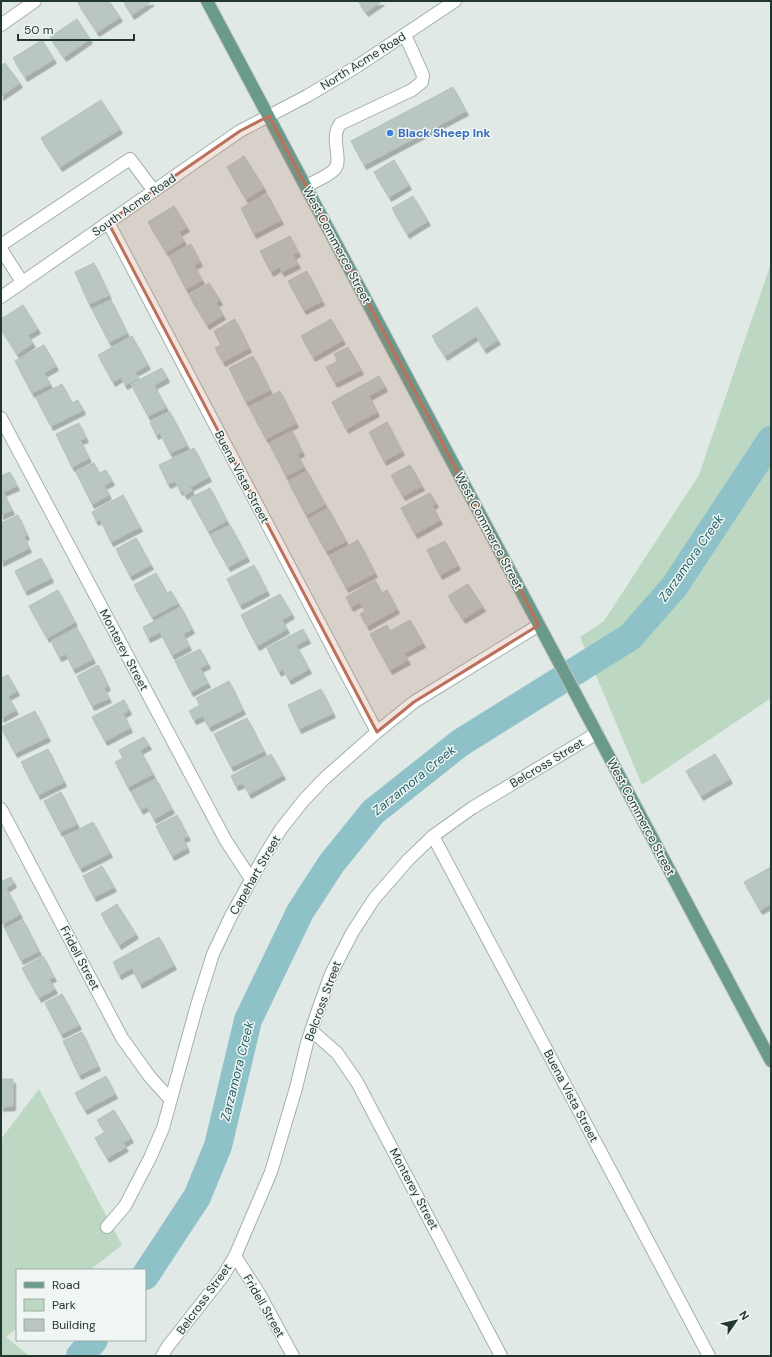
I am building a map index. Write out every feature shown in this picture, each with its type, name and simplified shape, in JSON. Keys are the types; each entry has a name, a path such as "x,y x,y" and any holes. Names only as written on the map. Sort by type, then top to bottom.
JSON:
{"main road":[{"name":"West Commerce Street","path":"207,1 771,1061"}],"street":[{"path":"1,25 35,1"},
{"name":"North Acme Road","path":"268,116 307,96 356,67 455,1"},
{"path":"306,186 334,170 338,162 335,139 337,129 340,124 412,90 422,82 423,76 405,35"},
{"name":"South Acme Road","path":"1,297 240,131 268,116"},
{"path":"1,245 130,159 154,191"},
{"name":"Buena Vista Street","path":"108,222 377,732"},
{"path":"1,249 22,282"},
{"name":"Monterey Street","path":"1,418 226,841 251,880"},
{"name":"Capehart Street","path":"107,1227 125,1206 150,1158 163,1128 197,1005 213,954 230,916 281,829 304,800 325,778 377,732 414,702 539,625"},
{"name":"Belcross Street","path":"162,1356 168,1346 223,1276 235,1256 271,1172 296,1088 307,1043 331,974 352,933 374,899 408,860 433,836 472,808 596,733"},
{"name":"Fridell Street","path":"1,809 122,1038 150,1077 170,1099"},
{"name":"Buena Vista Street","path":"433,836 709,1356"},
{"name":"Monterey Street","path":"312,1031 336,1053 358,1082 501,1356"},
{"name":"Fridell Street","path":"235,1256 260,1295 293,1356"}],"highlighted area":[{"path":"269,116 539,625 414,702 377,732 108,222 240,131"}],"green space":[{"path":"771,263 771,698 642,785 580,637 604,621 699,475"},
{"path":"39,1089 122,1245 91,1269 16,1269 16,1329 6,1337 29,1356 1,1356 1,1139"}],"building":[{"path":"80,1 109,1 120,17 97,32 78,3"},
{"path":"123,1 152,1 132,15"},
{"path":"358,1 382,1 366,12"},
{"path":"77,19 90,39 64,57 50,37"},
{"path":"42,40 54,59 25,77 13,58"},
{"path":"5,63 20,83 1,96 1,66"},
{"path":"453,87 466,111 364,165 351,141"},
{"path":"101,100 120,129 60,167 41,138"},
{"path":"244,156 264,188 246,199 227,167"},
{"path":"394,160 409,185 389,197 374,172"},
{"path":"267,194 281,220 254,234 241,208"},
{"path":"413,196 428,221 407,234 392,208"},
{"path":"174,206 187,227 179,232 184,241 166,252 148,222"},
{"path":"290,236 298,252 293,255 298,264 282,272 279,267 271,272 260,251"},
{"path":"191,244 200,262 194,265 202,280 186,289 169,256"},
{"path":"94,263 109,295 89,304 75,272"},
{"path":"307,271 322,301 304,310 288,281"},
{"path":"209,283 220,300 216,303 223,315 207,325 189,295"},
{"path":"111,300 127,333 109,342 92,309"},
{"path":"23,305 38,329 28,335 33,343 17,354 1,329 1,319"},
{"path":"477,307 498,340 484,349 476,336 445,356 432,336"},
{"path":"235,319 249,348 223,362 215,348 221,345 214,331"},
{"path":"331,319 343,340 313,357 301,336"},
{"path":"132,336 148,365 135,372 138,378 125,385 121,377 113,382 98,355"},
{"path":"44,345 56,366 44,373 50,384 32,393 15,361"},
{"path":"348,347 361,370 335,383 326,367 338,361 334,354"},
{"path":"253,356 270,390 246,402 229,368"},
{"path":"162,368 167,378 154,385 166,407 148,416 131,384"},
{"path":"379,376 385,387 369,396 377,412 346,429 332,402"},
{"path":"62,384 72,403 78,400 83,410 51,426 36,398"},
{"path":"280,391 296,423 266,439 249,407"},
{"path":"170,412 187,445 170,453 160,433 156,435 150,422"},
{"path":"387,422 402,451 384,461 369,432"},
{"path":"79,423 86,438 80,440 89,458 72,467 56,434"},
{"path":"292,431 302,452 297,454 304,467 286,476 269,443"},
{"path":"194,448 209,477 190,487 192,491 185,495 182,490 180,491 175,481 168,484 159,465"},
{"path":"94,463 99,473 106,470 112,481 104,485 109,495 92,504 76,472"},
{"path":"410,465 422,486 403,496 391,475"},
{"path":"307,471 325,504 306,515 288,481"},
{"path":"10,472 17,486 3,492 12,510 1,515 1,476"},
{"path":"210,488 227,521 208,531 190,498"},
{"path":"430,493 436,503 432,505 440,520 415,534 401,508"},
{"path":"123,495 140,527 111,542 100,519 96,521 92,512"},
{"path":"328,508 346,541 326,551 308,519"},
{"path":"18,515 27,535 24,537 29,548 1,562 1,523"},
{"path":"230,525 247,557 228,567 210,535"},
{"path":"136,538 151,565 130,576 116,549"},
{"path":"358,540 375,573 346,588 329,556"},
{"path":"445,541 458,565 440,575 427,550"},
{"path":"41,558 51,578 25,591 15,571"},
{"path":"254,565 267,591 240,605 227,579"},
{"path":"156,573 167,593 171,591 178,603 152,617 134,585"},
{"path":"375,580 382,593 387,590 397,609 367,626 360,614 365,611 360,602 351,607 346,597"},
{"path":"468,584 483,607 463,619 448,596"},
{"path":"58,590 75,622 47,638 29,606"},
{"path":"280,594 292,614 282,620 287,629 257,646 241,615"},
{"path":"181,607 192,629 183,634 189,646 172,655 160,632 148,638 143,627"},
{"path":"410,620 423,643 404,653 408,660 390,670 370,634 387,625 390,631"},
{"path":"77,628 93,659 73,669 66,654 59,657 51,641"},
{"path":"303,629 308,639 296,645 309,669 289,680 283,669 279,672 267,648"},
{"path":"200,649 208,664 200,668 208,683 191,692 175,661"},
{"path":"98,665 108,686 104,688 109,698 92,706 77,676"},
{"path":"8,675 17,691 8,696 16,710 1,718 1,678"},
{"path":"229,681 243,710 209,727 203,716 194,720 189,711 200,705 196,698"},
{"path":"321,689 333,713 299,729 288,705"},
{"path":"124,700 129,710 123,714 130,728 105,741 92,717"},
{"path":"35,711 48,737 15,753 1,727"},
{"path":"247,718 264,751 231,767 214,734"},
{"path":"144,737 149,745 140,750 153,774 128,787 115,762 123,758 119,750"},
{"path":"48,749 64,782 38,795 21,762"},
{"path":"271,754 283,775 249,794 243,783 236,786 231,776"},
{"path":"715,754 730,779 701,796 686,771"},
{"path":"156,779 172,809 154,819 147,806 141,810 131,792"},
{"path":"61,792 77,824 60,832 44,801"},
{"path":"177,815 188,836 183,838 187,848 172,856 156,826"},
{"path":"93,822 110,853 80,868 64,837"},
{"path":"102,866 114,887 94,897 83,876"},
{"path":"771,867 771,904 760,910 744,882"},
{"path":"11,877 14,883 6,888 20,914 2,924 1,882"},
{"path":"117,904 136,934 119,945 101,914"},
{"path":"23,920 39,951 21,960 5,929"},
{"path":"159,937 174,965 140,984 132,968 119,975 113,962"},
{"path":"43,956 54,977 49,979 55,989 39,998 22,968"},
{"path":"62,994 79,1025 61,1034 45,1003"},
{"path":"82,1032 98,1066 79,1075 63,1041"},
{"path":"106,1076 115,1094 85,1110 75,1093"},
{"path":"1,1079 13,1079 13,1106 1,1107"},
{"path":"114,1110 131,1138 123,1143 126,1147 107,1158 95,1138 105,1132 97,1120"}],"waterway":[{"name":"Zarzamora Creek","path":"146,1274 197,1197 218,1146 248,1020 300,912 331,864 373,812 460,743 630,637 674,587 771,440"},
{"name":"Zarzamora Creek","path":"80,1356 93,1341"}],"place":[{"name":"Black Sheep Ink","path":"390,133"}]}
